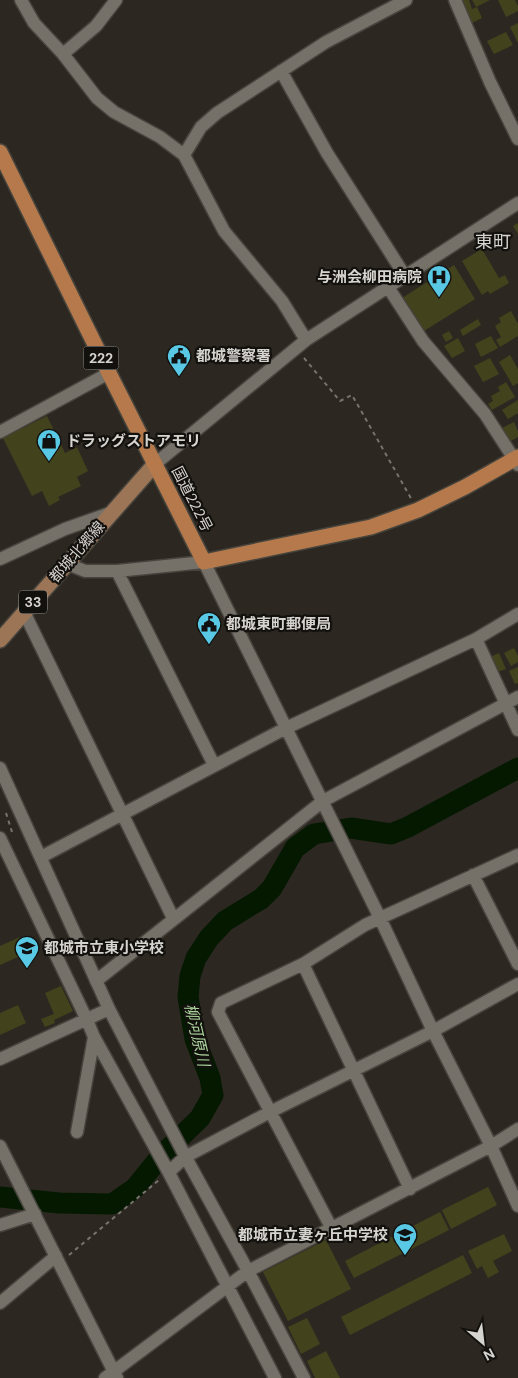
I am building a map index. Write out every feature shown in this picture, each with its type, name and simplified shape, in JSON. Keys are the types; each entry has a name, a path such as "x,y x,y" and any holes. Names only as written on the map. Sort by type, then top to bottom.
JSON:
{"highway":[{"name":"国道222号","path":"1,155 108,373 204,562"},
{"path":"204,562 371,528 418,510 517,460"}],"main road":[{"name":"都城北郷線","path":"0,640 155,464"}],"street":[{"path":"21,0 34,23 63,54 97,98 114,112 160,137 184,155 224,232 282,302 306,340"},
{"path":"63,54 96,26 116,0"},
{"path":"184,155 201,126 217,113 326,42 406,0"},
{"path":"455,0 490,82 518,139"},
{"path":"281,71 327,153 405,276"},
{"path":"155,464 306,340 518,203"},
{"path":"388,287 422,341 479,407 517,460"},
{"path":"0,432 108,373"},
{"path":"0,559 65,529 110,514"},
{"path":"68,564 85,571 117,571 204,562 323,801 433,1032 491,1146 518,1206"},
{"path":"117,571 214,766"},
{"path":"24,612 173,918"},
{"path":"41,857 286,728 476,639 518,614"},
{"path":"476,639 518,730"},
{"path":"96,981 173,918 323,801 518,697"},
{"path":"0,768 109,1010 185,1157 304,1378"},
{"path":"0,838 94,1037 169,1172 275,1378"},
{"path":"332,1229 218,1012 221,1003 303,964 365,925 518,855"},
{"path":"473,876 518,964"},
{"path":"303,964 410,1189"},
{"path":"169,1172 185,1157 270,1112 433,1032 518,984"},
{"path":"0,1059 109,1010"},
{"path":"77,1132 94,1037"},
{"path":"0,1146 58,1259 112,1376 248,1271 410,1189 491,1146 518,1129"},
{"path":"0,1225 35,1214"},
{"path":"0,1303 58,1259"}],"path":[{"path":"296,349 340,401 352,395 418,510"},
{"path":"58,1259 169,1172"}],"building":[{"path":"458,0 469,0 472,9 477,7 482,18 470,24"},
{"path":"472,0 490,0 476,7"},
{"path":"498,0 515,0 518,11 506,17"},
{"path":"518,23 518,43 510,27"},
{"path":"506,32 513,45 494,54 487,41"},
{"path":"518,223 518,234 513,226"},
{"path":"482,249 499,278 505,275 509,283 490,294 488,291 482,295 462,261"},
{"name":"与洲会柳田病院","path":"454,265 475,299 424,331 402,298"},
{"path":"511,311 518,324 518,336 500,347 496,340 501,337 495,326 501,322 499,318"},
{"path":"478,319 481,325 463,336 460,330"},
{"path":"449,331 453,338 446,342 442,335"},
{"path":"491,336 498,348 481,357 475,344"},
{"path":"458,338 465,351 452,358 444,346"},
{"path":"510,355 518,369 518,383 513,386 499,362"},
{"path":"490,358 499,374 483,382 474,366"},
{"path":"506,382 515,397 492,410 488,404 493,401 491,396 500,391 498,387"},
{"path":"518,400 518,413 508,419 502,410"},
{"name":"ドラッグストアモリ","path":"47,416 65,453 77,447 88,471 77,477 81,486 58,497 60,500 49,506 42,491 32,496 3,438"},
{"path":"514,422 518,431 518,437 509,442 502,428"},
{"path":"514,648 518,656 518,662 511,666 504,653"},
{"path":"499,653 506,669 497,672 490,657"},
{"path":"518,667 518,683 515,684 509,671"},
{"path":"20,937 27,953 0,965 0,946"},
{"path":"61,986 73,1011 54,1020 55,1023 45,1027 41,1019 54,1014 45,993"},
{"path":"18,1005 26,1023 0,1035 0,1013"},
{"path":"488,1187 497,1205 451,1229 442,1210"},
{"path":"440,1212 449,1230 354,1278 345,1261"},
{"path":"504,1234 512,1251 493,1261 499,1272 488,1278 482,1266 477,1269 468,1251"},
{"path":"326,1240 351,1289 288,1321 263,1272"},
{"path":"463,1255 472,1273 350,1335 341,1317"},
{"path":"307,1318 320,1344 301,1354 288,1327"},
{"path":"326,1351 340,1378 315,1378 307,1361"}],"waterway":[{"name":"柳河原川","path":"0,1197 59,1203 112,1204 135,1188 161,1156 200,1118 213,1095 210,1078 195,1039 188,997 190,976 196,958 209,938 225,921 261,899 272,888 295,848 314,834 351,828 391,834 408,827 518,768"}],"place":[{"name":"与洲会柳田病院","path":"439,298"},
{"name":"都城警察署","path":"179,377"},
{"name":"ドラッグストアモリ","path":"49,462"},
{"name":"都城東町郵便局","path":"209,645"},
{"name":"都城市立東小学校","path":"27,969"},
{"name":"都城市立妻ヶ丘中学校","path":"405,1256"}],"district":[{"name":"東町","path":"493,242"}]}
